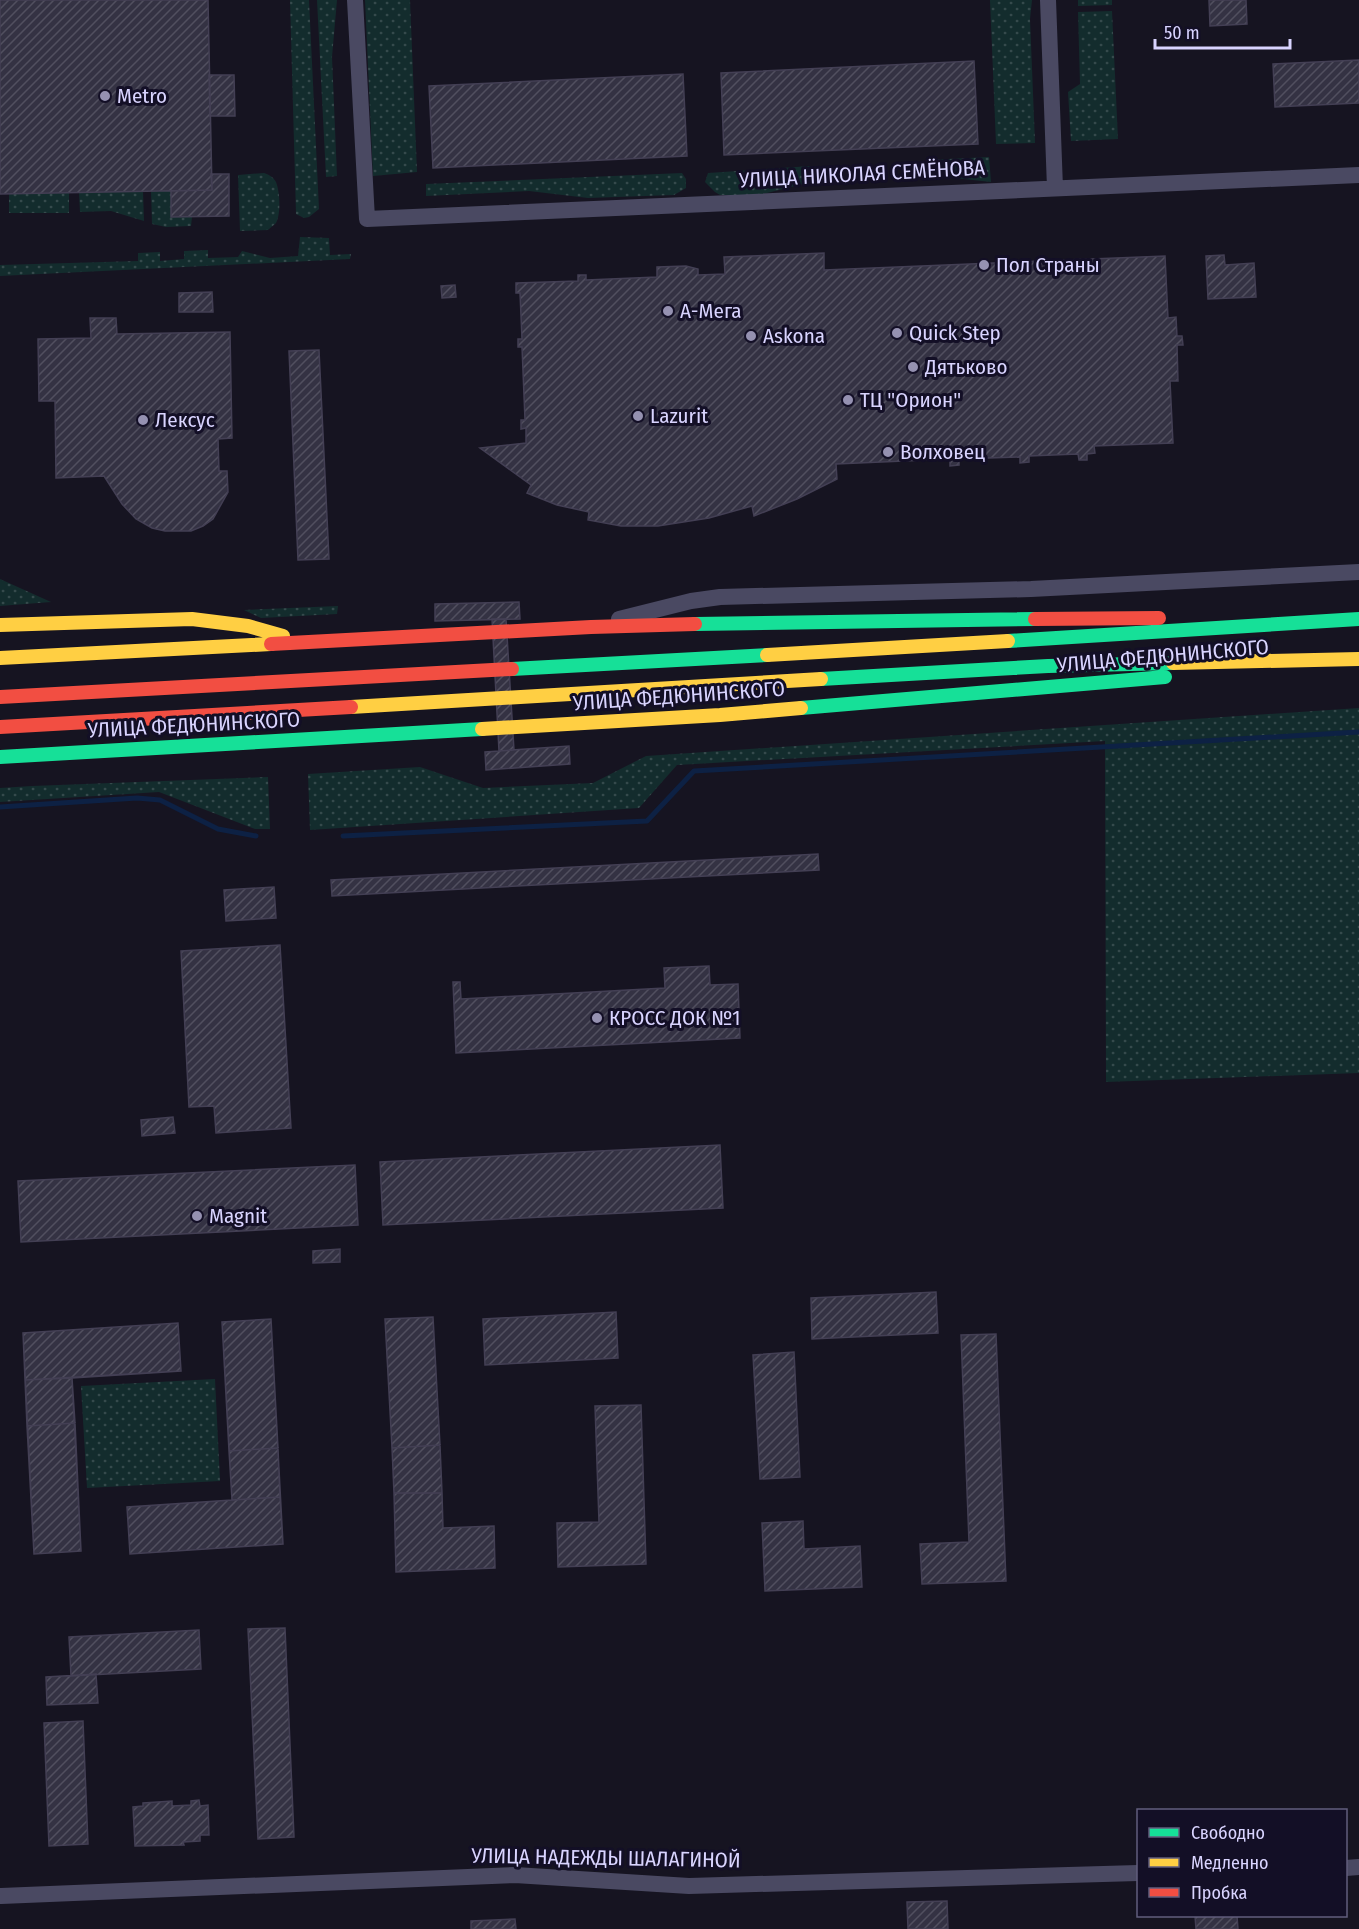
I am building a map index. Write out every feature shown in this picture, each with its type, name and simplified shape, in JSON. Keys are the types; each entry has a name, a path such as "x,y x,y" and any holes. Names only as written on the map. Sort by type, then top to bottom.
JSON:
{"main road":[{"name":"УЛИЦА ФЕДЮНИНСКОГО","path":"0,658 591,627 723,623 1359,618"},
{"name":"УЛИЦА ФЕДЮНИНСКОГО","path":"0,697 1048,639 1359,618"},
{"path":"0,625 192,619 248,626 306,642"},
{"name":"УЛИЦА ФЕДЮНИНСКОГО","path":"0,727 1048,666 1359,660"},
{"name":"УЛИЦА ФЕДЮНИНСКОГО","path":"0,757 720,715 1359,660"}],"street":[{"name":"УЛИЦА НИКОЛАЯ СЕМЁНОВА","path":"355,0 367,219 1359,175"},
{"path":"1048,0 1055,188"},
{"path":"591,627 665,607 720,597 1055,588 1359,572"},
{"name":"УЛИЦА НАДЕЖДЫ ШАЛАГИНОЙ","path":"1,1896 515,1875 689,1886 1137,1873"}],"green space":[{"path":"290,0 309,0 319,209 304,218 296,214"},
{"path":"317,0 337,0 332,57 337,176 326,177"},
{"path":"365,0 410,0 417,172 373,176"},
{"path":"990,0 1032,0 1030,19 1035,143 996,144"},
{"path":"1078,0 1112,0 1112,5 1078,6"},
{"path":"1112,11 1118,139 1071,141 1068,92 1080,84 1078,12"},
{"path":"989,157 991,182 928,175 928,160"},
{"path":"811,166 811,182 759,195 720,195 705,182 708,173"},
{"path":"264,173 270,175 276,182 279,197 278,219 268,230 240,231 238,175"},
{"path":"682,173 686,179 686,188 674,195 588,198 529,191 426,196 426,184"},
{"path":"143,191 144,221 111,211 80,212 79,193"},
{"path":"151,191 171,191 172,217 192,217 191,226 166,227 152,224"},
{"path":"69,193 69,213 9,213 9,194"},
{"path":"300,237 329,238 330,255 351,254 350,259 0,276 0,265 138,261 138,253 160,252 160,261 184,259 184,251 208,250 208,258 238,257 242,251 270,258 298,256"},
{"path":"0,579 51,602 0,606"},
{"path":"338,606 337,614 261,618 244,610"},
{"path":"1359,708 1359,1073 1106,1082 1105,741 677,765 639,808 310,830 308,774 420,767 483,788 593,783 646,756"},
{"path":"268,777 270,829 255,829 159,792 0,802 0,788"},
{"path":"215,1379 220,1481 87,1488 81,1386"}],"building":[{"name":"Metro","path":"0,0 208,0 212,190 0,194"},
{"path":"1209,0 1246,0 1247,24 1210,26"},
{"path":"1359,60 1359,103 1275,107 1273,64"},
{"path":"974,61 978,144 724,155 721,73"},
{"path":"683,74 687,156 433,168 429,86"},
{"path":"209,75 234,75 235,116 210,116"},
{"path":"211,174 229,174 229,216 171,217 171,191 212,190"},
{"name":"ТЦ \"Орион\"","path":"824,253 824,270 1165,256 1168,318 1176,317 1177,336 1182,336 1183,345 1177,345 1178,381 1170,381 1173,443 1094,446 1095,453 1087,454 1087,460 1079,460 1078,454 1029,456 1029,462 1020,463 1020,457 959,459 959,465 950,466 950,459 836,464 837,479 797,499 754,516 752,506 709,518 658,526 621,526 588,520 589,512 557,505 527,493 531,485 480,448 526,443 526,428 521,429 521,420 525,420 522,347 518,347 518,339 522,339 520,293 516,293 516,283 578,281 578,275 586,275 586,280 657,277 657,267 686,266 698,269 698,275 725,274 724,257"},
{"path":"1224,255 1225,265 1254,263 1256,297 1208,299 1206,256"},
{"path":"455,285 456,297 442,298 441,286"},
{"path":"212,292 213,312 179,312 179,293"},
{"name":"Лексус","path":"90,318 116,318 117,334 230,332 232,438 218,439 219,471 227,471 228,492 213,519 203,526 191,531 165,531 152,528 136,519 122,504 104,476 56,478 55,401 39,401 38,339 91,338"},
{"path":"319,350 329,559 298,560 289,351"},
{"path":"519,602 520,619 435,621 435,604"},
{"path":"492,619 506,619 514,750 499,751"},
{"path":"569,746 570,764 486,770 485,752"},
{"path":"818,854 819,870 332,896 331,880"},
{"path":"274,887 276,918 226,921 224,890"},
{"path":"280,945 291,1128 216,1133 214,1106 189,1107 181,951"},
{"name":"КРОСС ДОК №1","path":"709,966 710,985 738,984 740,1038 456,1053 453,982 460,982 461,999 665,988 664,968"},
{"path":"173,1117 175,1133 142,1136 141,1120"},
{"path":"720,1145 723,1208 383,1225 380,1162"},
{"path":"355,1165 358,1225 21,1242 18,1181"},
{"path":"340,1249 340,1262 313,1263 313,1251"},
{"path":"936,1292 938,1333 812,1339 811,1298"},
{"path":"616,1312 618,1358 485,1365 483,1319"},
{"path":"433,1317 440,1445 392,1448 385,1319"},
{"path":"271,1319 283,1544 130,1554 127,1507 232,1500 222,1322"},
{"path":"271,1319 278,1448 229,1451 222,1322"},
{"path":"178,1323 181,1371 72,1378 81,1551 34,1554 23,1333"},
{"path":"178,1323 181,1371 25,1380 23,1333"},
{"path":"996,1334 1006,1581 922,1584 920,1544 969,1542 961,1335"},
{"path":"794,1352 800,1477 760,1479 753,1355"},
{"path":"72,1378 75,1423 27,1426 25,1380"},
{"path":"641,1405 646,1564 558,1567 557,1523 599,1522 595,1406"},
{"path":"75,1423 81,1551 34,1554 27,1426"},
{"path":"440,1445 442,1493 394,1493 392,1448"},
{"path":"278,1448 280,1497 232,1500 229,1451"},
{"path":"394,1493 442,1493 443,1528 494,1526 495,1568 396,1572"},
{"path":"280,1497 283,1544 130,1554 127,1507"},
{"path":"803,1521 804,1549 860,1546 862,1587 765,1591 762,1523"},
{"path":"285,1628 294,1837 258,1839 248,1629"},
{"path":"199,1630 201,1669 71,1676 69,1637"},
{"path":"96,1674 98,1703 47,1705 46,1677"},
{"path":"83,1721 88,1844 49,1846 44,1723"},
{"path":"199,1800 200,1806 208,1805 209,1835 200,1835 200,1841 183,1842 184,1845 135,1846 133,1807 143,1806 143,1803 172,1801 172,1806 191,1805 191,1801"},
{"path":"947,1901 948,1929 908,1929 907,1902"},
{"path":"1195,1917 1237,1917 1238,1929 1196,1929"},
{"path":"515,1919 516,1929 471,1929 471,1921"}],"waterway":[{"path":"343,836 647,821 694,771 1359,732"},
{"path":"0,807 137,798 160,800 218,829 256,836"}],"traffic: fast":[{"path":"695,624 1035,619"},
{"path":"1008,641 1359,619"},
{"path":"512,669 767,655"},
{"path":"821,679 1048,666 1173,663"},
{"path":"801,708 1165,677"},
{"path":"0,757 482,729"}],"traffic: slow":[{"path":"0,625 192,619 248,626 283,636"},
{"path":"767,655 1008,641"},
{"path":"0,658 271,644"},
{"path":"1173,663 1359,659"},
{"path":"351,707 821,679"},
{"path":"482,729 801,708"}],"traffic: jam":[{"path":"1035,619 1159,618"},
{"path":"271,644 591,627 695,624"},
{"path":"0,697 512,669"},
{"path":"0,727 351,707"}],"place":[{"name":"Metro","path":"105,96"},
{"name":"Пол Страны","path":"984,265"},
{"name":"А-Мега","path":"668,311"},
{"name":"Quick Step","path":"897,333"},
{"name":"Askona","path":"751,336"},
{"name":"Дятьково","path":"913,367"},
{"name":"ТЦ \"Орион\"","path":"848,400"},
{"name":"Lazurit","path":"638,416"},
{"name":"Лексус","path":"143,420"},
{"name":"Волховец","path":"888,452"},
{"name":"КРОСС ДОК №1","path":"597,1018"},
{"name":"Magnit","path":"197,1216"}]}
